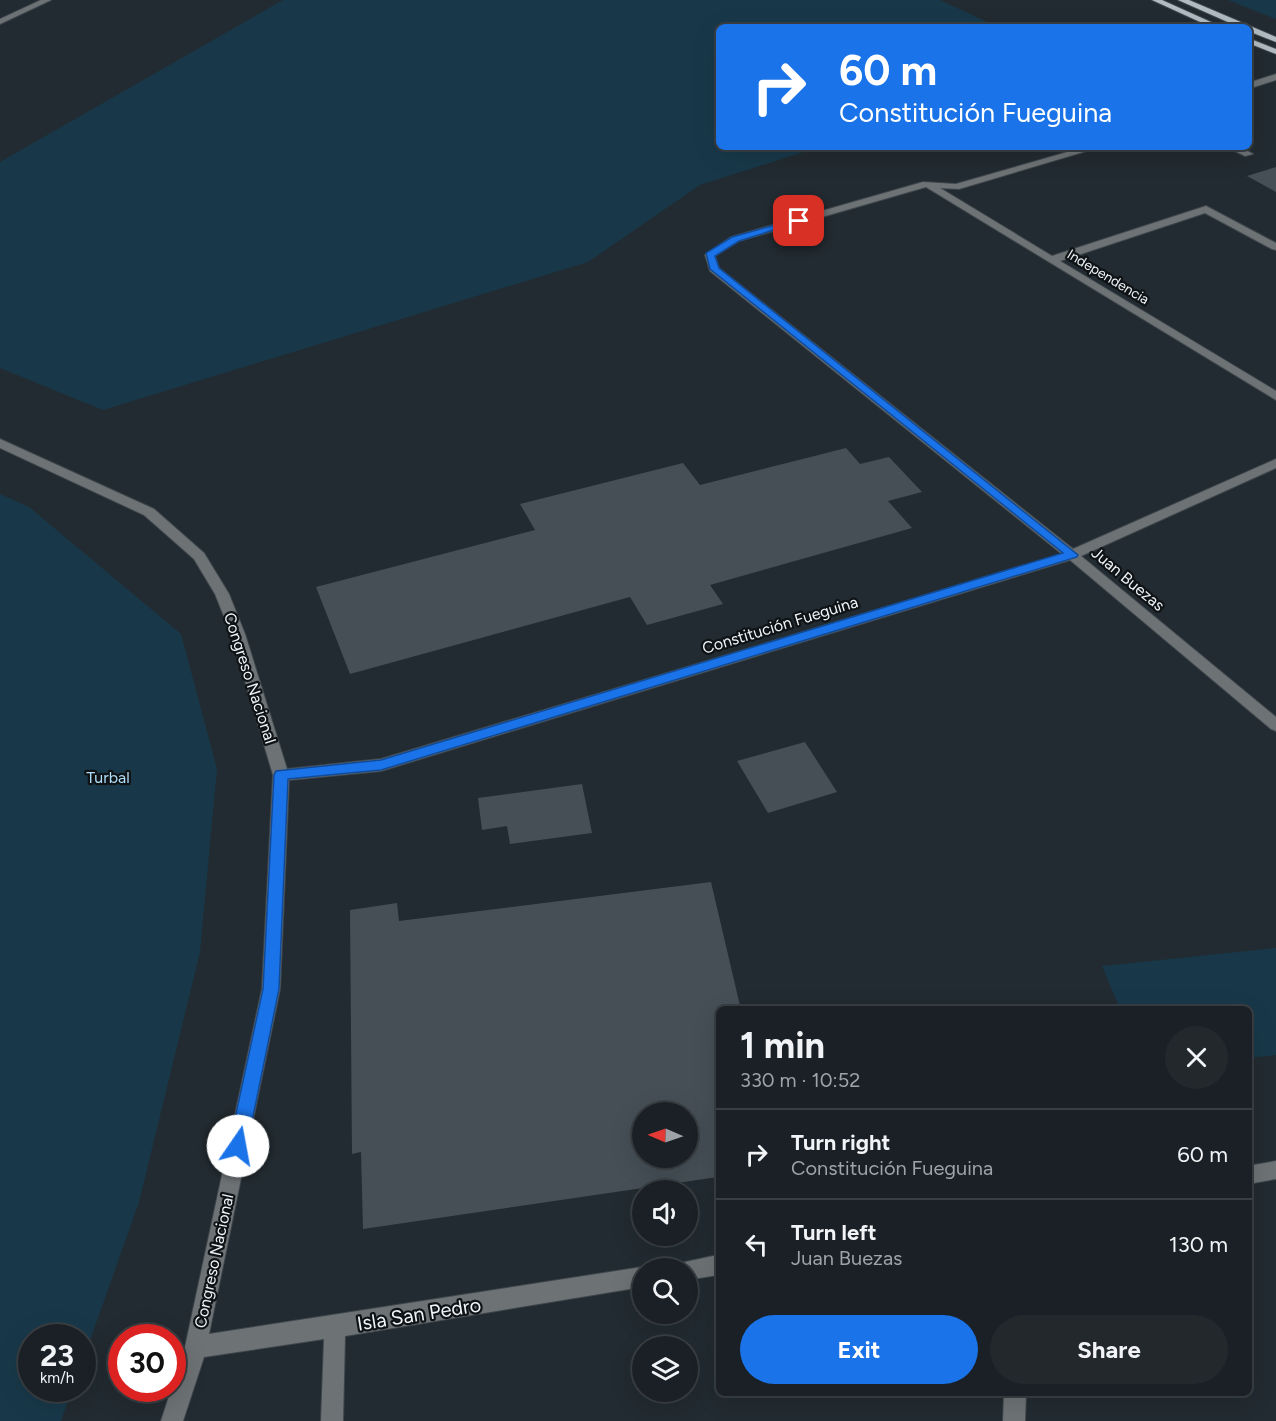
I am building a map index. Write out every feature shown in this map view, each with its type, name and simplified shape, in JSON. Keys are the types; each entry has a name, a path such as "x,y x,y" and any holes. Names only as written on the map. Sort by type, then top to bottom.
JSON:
{"main road":[{"path":"1156,0 1211,24"},
{"path":"1182,0 1238,24"},
{"path":"1252,30 1276,40"},
{"path":"1252,42 1276,52"}],"street":[{"path":"0,22 47,0"},
{"path":"1252,85 1276,77"},
{"path":"926,184 956,187 1085,150"},
{"path":"1239,150 1248,154"},
{"name":"Juan Buezas","path":"926,184 735,239 710,255 714,269 1072,555 1276,725"},
{"name":"Independencia","path":"926,184 1276,396"},
{"path":"1051,260 1206,209 1276,247"},
{"name":"Congreso Nacional","path":"0,442 149,512 200,556 222,594 238,634 281,775 271,989 196,1347 172,1421"},
{"name":"Constitución Fueguina","path":"281,775 381,765 1072,555 1276,463"},
{"path":"1252,1174 1276,1170"},
{"path":"698,1268 716,1265"},
{"name":"Isla San Pedro","path":"196,1347 334,1328 632,1279"},
{"path":"332,1421 334,1328"},
{"path":"1014,1421 1015,1396"}],"green space":[{"path":"283,0 940,0 992,24 716,24 716,150 810,150 700,185 588,262 103,410 0,368 0,162"},
{"path":"1228,0 1276,0 1276,19"},
{"name":"Turbal","path":"0,494 29,507 181,634 217,769 200,952 139,1202 96,1324 18,1324 18,1402 68,1402 61,1421 0,1421"},
{"path":"1276,948 1276,1055 1252,1058 1252,1006 1119,1006 1102,966"}],"building":[{"path":"1276,167 1276,192 1247,176"},
{"path":"846,448 860,464 889,457 922,492 888,501 912,528 710,585 723,604 647,625 630,597 350,674 316,587 535,530 520,504 683,463 700,485"},
{"path":"805,742 837,792 768,813 737,761"},
{"path":"582,784 592,833 510,844 507,826 482,830 478,798"},
{"path":"711,882 740,1006 716,1006 716,1177 698,1180 632,1180 632,1190 363,1229 361,1152 352,1154 350,910 397,903 399,921"}],"route":[{"path":"238,1146 271,989 281,775 381,765 1072,555 714,269 710,255 735,239 799,221"}]}
